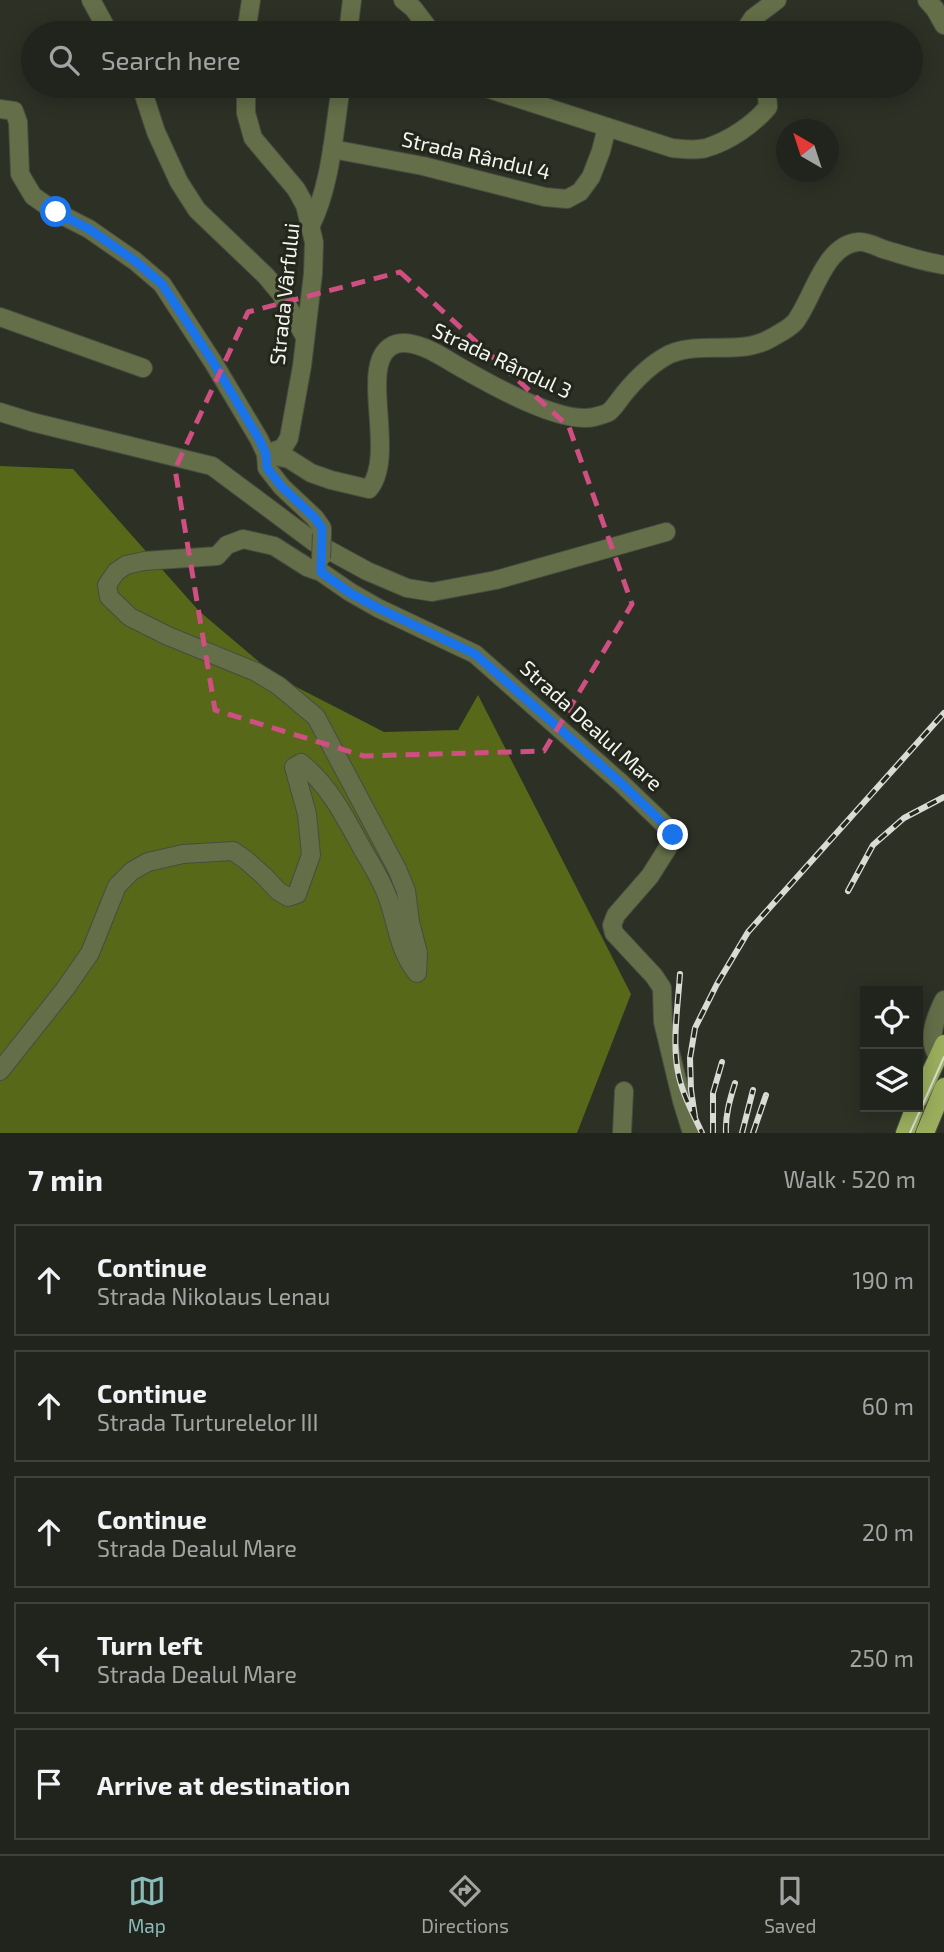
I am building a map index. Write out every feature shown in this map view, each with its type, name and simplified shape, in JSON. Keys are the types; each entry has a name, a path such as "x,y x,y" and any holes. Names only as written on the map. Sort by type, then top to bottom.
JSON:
{"main road":[{"path":"923,1089 941,1050"},
{"path":"925,1133 944,1087"},
{"path":"905,1133 913,1112"}],"street":[{"path":"91,0 102,21"},
{"path":"248,21 251,0"},
{"path":"349,21 352,0"},
{"path":"402,0 413,8 423,21"},
{"path":"751,21 777,0"},
{"path":"145,98 156,132 178,182 197,210 251,261 281,294 305,337"},
{"path":"246,98 246,113 253,138 296,189 305,205 310,227"},
{"name":"Strada Vârfului","path":"266,454 283,448 289,438 313,274 314,242 310,227 319,209 339,98"},
{"path":"517,98 672,148 691,150 706,148 733,135 758,118 768,107 766,98"},
{"path":"0,109 14,111 18,122 20,174 33,196 56,212 89,229 135,261 162,284 259,439 266,454 267,468 322,528 321,565 307,567 274,546 243,539 227,545 217,556 144,561 126,565 116,572 107,585 109,597 130,617 168,636 256,672 279,686 316,717 397,869 406,891 418,953 417,973 408,962 387,896 370,863 315,774 301,763 294,767 307,814 311,855 297,894 288,897 278,891 233,851 183,854 148,862 132,871 117,886 90,953 0,1071"},
{"name":"Strada Rândul 4","path":"332,149 423,166 545,197 567,198 580,192 591,177 607,127"},
{"name":"Strada Rândul 3","path":"266,454 289,459 331,480 369,489 379,464 378,363 389,347 405,343 426,348 526,401 571,418 592,418 610,412 649,368 671,354 692,349 750,347 771,339 794,323 831,257 845,245 860,242 928,263 944,265"},
{"path":"0,317 144,368"},
{"path":"0,412 212,466 314,541 366,571 407,589 432,592 496,580 666,531"},
{"name":"Strada Dealul Mare","path":"321,565 350,593 475,654 621,783 673,835 650,876 615,915 612,925 614,933 662,988 663,1022 692,1133"},
{"path":"941,1050 934,1051 933,1033 944,999"},
{"path":"622,1133 624,1091"}],"highlighted area":[{"path":"400,272 569,427 632,604 544,751 364,756 215,710 175,469 248,312"}],"green space":[{"path":"0,466 73,469 199,611 277,677 384,732 458,730 478,695 631,994 577,1133 0,1133"}],"tram line":[{"path":"910,1133 944,1057"}],"railway":[{"path":"695,1117 690,1058 695,1028 748,932 944,713"},
{"path":"848,891 873,845 904,818 944,797"},
{"path":"680,974 676,1061 682,1088 702,1133"},
{"path":"713,1133 713,1093 722,1062"},
{"path":"726,1133 727,1114 735,1083"},
{"path":"742,1133 753,1090"},
{"path":"753,1133 766,1095"}],"route":[{"path":"56,212 89,229 135,261 162,284 259,439 266,454 267,468 322,528 321,572 350,593 378,608 475,654 621,783 673,835"}]}
